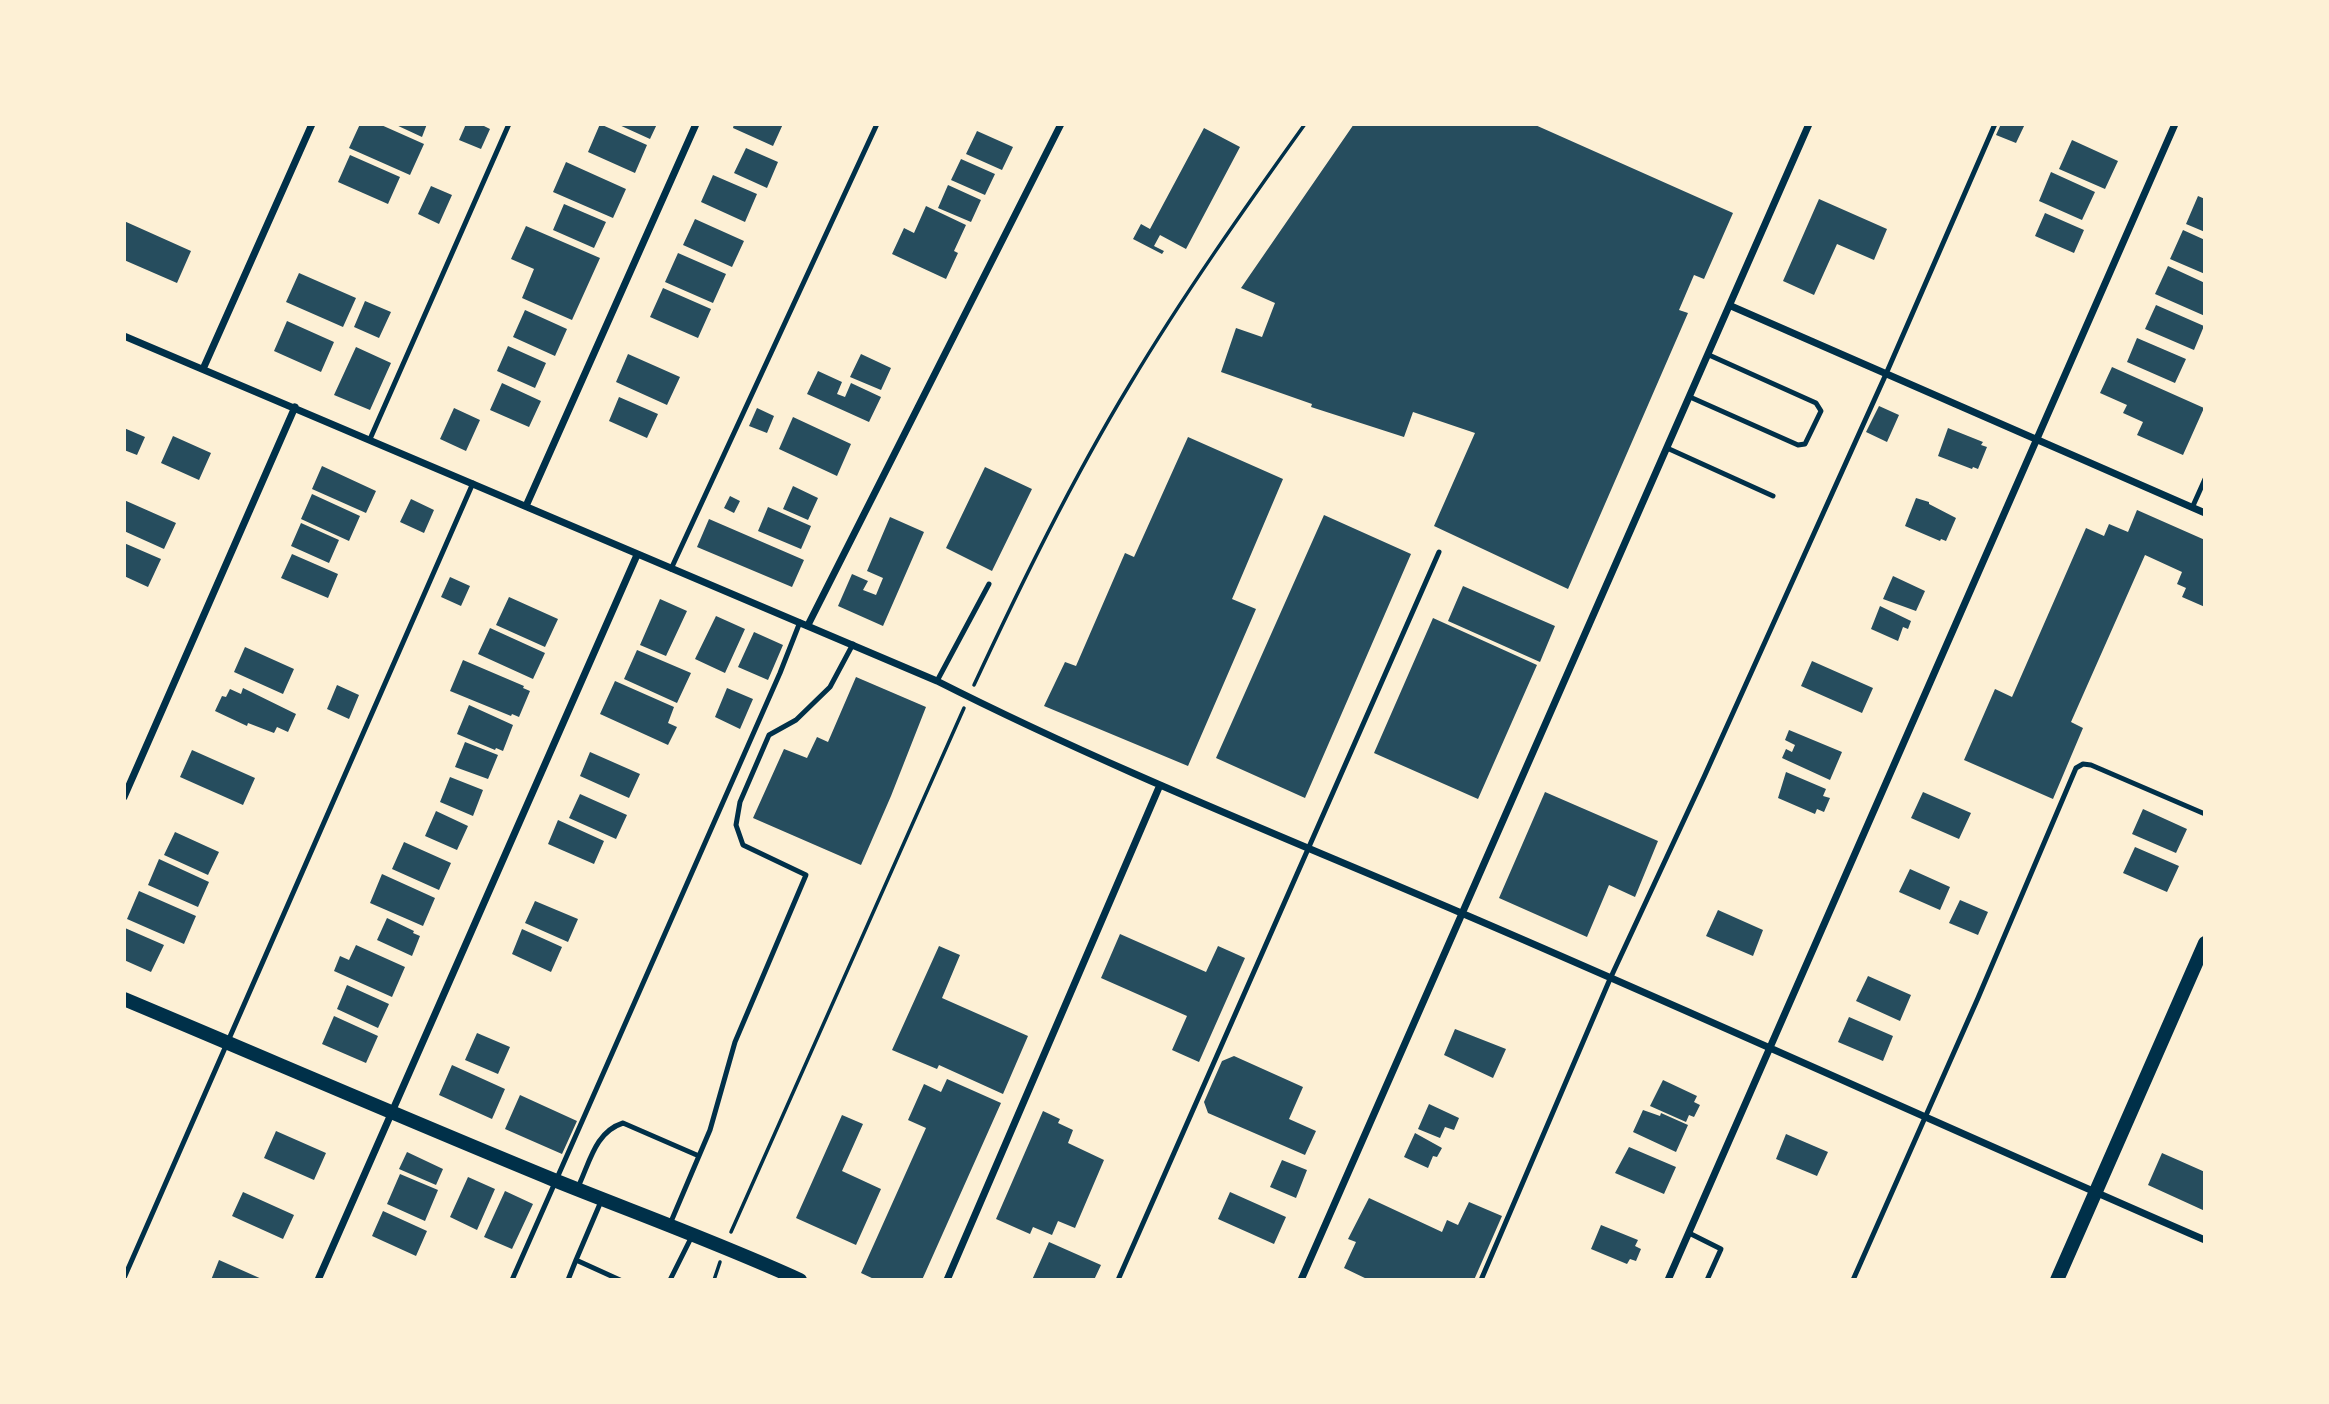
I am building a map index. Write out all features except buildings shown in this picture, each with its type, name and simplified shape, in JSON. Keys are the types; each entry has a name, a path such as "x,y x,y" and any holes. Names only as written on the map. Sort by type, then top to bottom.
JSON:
{"main road":[{"path":"2057,1280 2205,943"},
{"path":"124,999 577,1189 693,1233 800,1280"}],"street":[{"path":"203,369 312,124"},
{"path":"526,506 696,124"},
{"path":"804,623 1061,124"},
{"path":"1301,1280 1809,124"},
{"path":"1668,1280 2175,124"},
{"path":"1731,306 2205,513"},
{"path":"124,336 853,644 937,681 1030,728 1462,913 2205,1240"},
{"path":"124,797 295,407"},
{"path":"318,1280 637,555"},
{"path":"947,1280 1160,785"}],"lane":[{"path":"370,439 509,124"},
{"path":"671,569 877,124"},
{"path":"1481,1280 1610,979 1710,765 1995,124"},
{"path":"1690,397 1798,445 1805,444 1821,411 1816,403 1709,355"},
{"path":"1667,448 1773,496"},
{"path":"2192,508 2205,479"},
{"path":"124,1278 473,483"},
{"path":"1118,1280 1439,552"},
{"path":"937,681 989,584"},
{"path":"512,1280 804,623"},
{"path":"670,1224 710,1130 735,1042 806,875 743,845 736,825 740,802 769,735 796,720 830,687 853,644"},
{"path":"1853,1280 2076,768 2083,764 2091,765 2205,814"},
{"path":"577,1189 599,1138 610,1127 623,1123 699,1156"},
{"path":"568,1280 603,1199"},
{"path":"670,1280 693,1233"},
{"path":"1689,1233 1721,1249 1707,1280"},
{"path":"576,1260 620,1280"}],"path":[{"path":"975,684 1035,556 1128,386 1224,239 1305,124"},
{"path":"731,1232 963,710"},
{"path":"714,1280 717,1273"}]}
